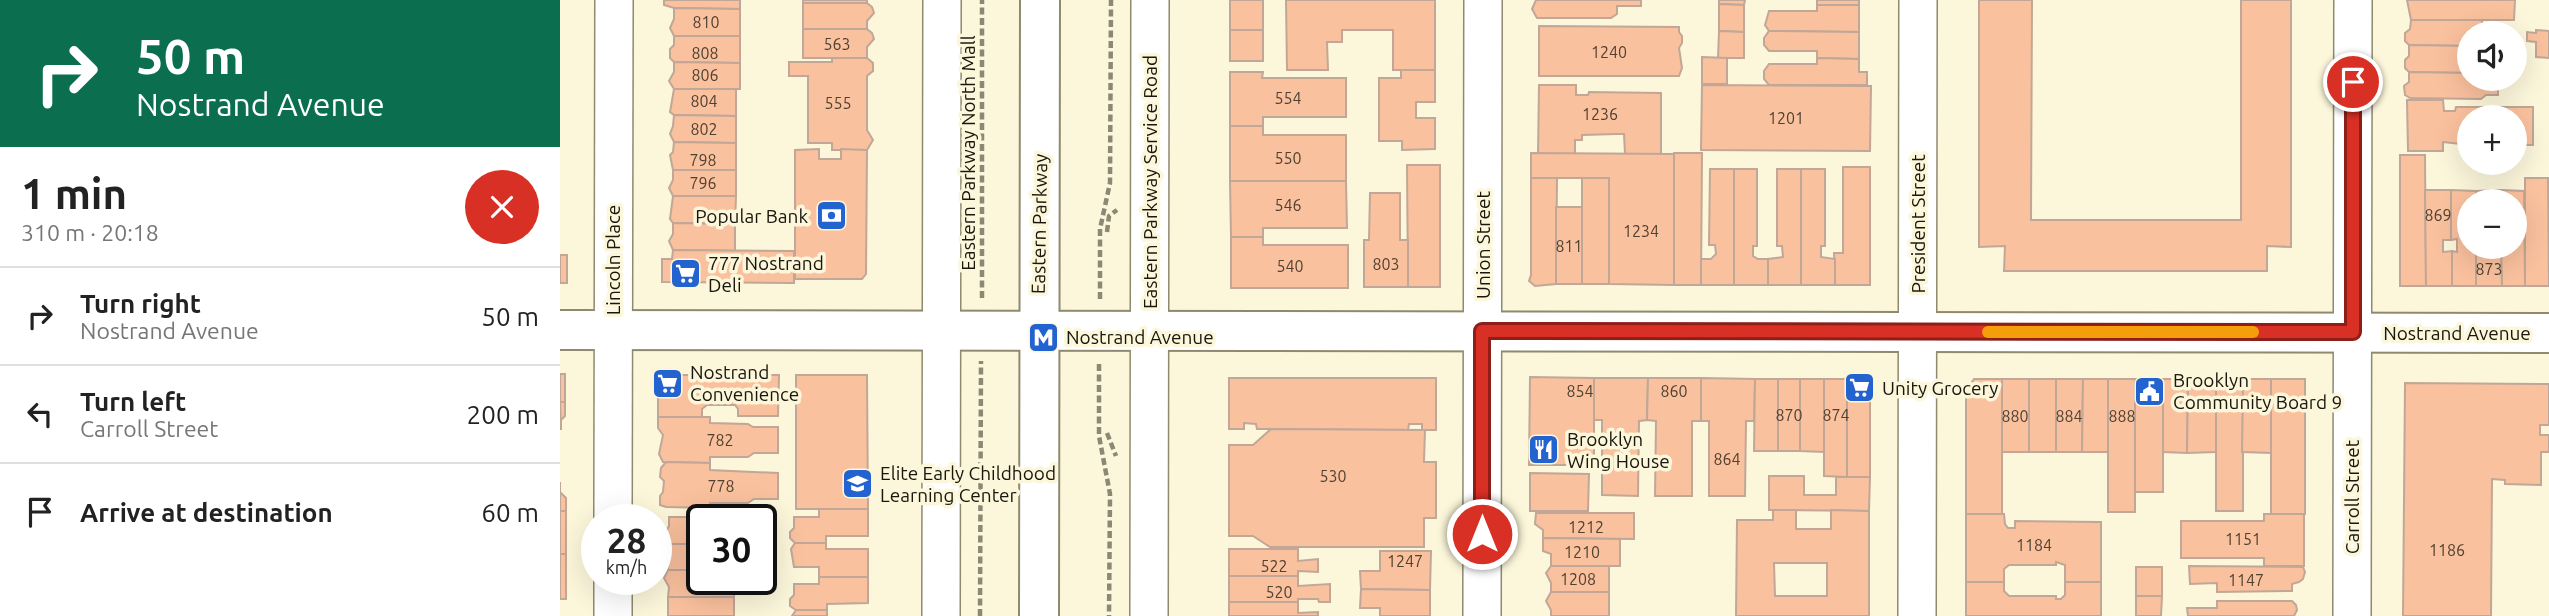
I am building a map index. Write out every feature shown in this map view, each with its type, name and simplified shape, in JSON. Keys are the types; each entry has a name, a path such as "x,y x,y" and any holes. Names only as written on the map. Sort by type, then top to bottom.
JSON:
{"main road":[{"name":"Eastern Parkway","path":"1039,616 1040,0"},
{"name":"Nostrand Avenue","path":"560,330 2549,333"}],"street":[{"name":"Lincoln Place","path":"613,504 614,0"},
{"path":"941,616 942,0"},
{"name":"Eastern Parkway Service Road","path":"1149,616 1150,0"},
{"name":"Union Street","path":"1482,616 1483,0"},
{"name":"President Street","path":"1917,616 1918,0"},
{"name":"Carroll Street","path":"2352,616 2353,0"},
{"path":"613,595 613,616"}],"path":[{"name":"Eastern Parkway North Mall","path":"982,0 982,306"},
{"path":"1100,306 1100,229 1110,183 1111,0"},
{"path":"1107,232 1109,216 1118,209"},
{"path":"980,616 981,360"},
{"path":"1099,360 1099,436 1110,494 1109,616"},
{"path":"1107,433 1118,460"}],"building":[{"path":"664,0 740,0 740,9 674,8 664,5"},
{"path":"803,0 867,0 867,3 803,3"},
{"path":"1230,0 1263,0 1263,30 1230,30"},
{"path":"1286,0 1435,0 1435,70 1393,70 1393,30 1342,30 1342,42 1327,42 1328,70 1287,70"},
{"path":"1536,0 1641,0 1641,6 1617,6 1617,14 1611,18 1537,18 1532,9"},
{"path":"1719,0 1745,0 1744,5 1719,4"},
{"path":"1817,0 1859,0 1859,5 1817,5"},
{"path":"1979,0 2032,0 2031,220 2241,220 2241,0 2291,0 2291,247 2267,246 2267,271 2004,271 2005,246 1979,247"},
{"path":"2407,0 2515,0 2514,20 2411,20"},
{"path":"803,3 867,3 874,13 867,21 867,29 803,29"},
{"path":"1719,4 1744,5 1744,32 1719,31"},
{"path":"1817,5 1859,5 1859,32 1769,31 1765,25 1769,11 1817,11"},
{"path":"674,8 740,9 740,36 674,36 670,28 674,19"},
{"path":"2411,20 2482,20 2457,21 2457,46 2409,45 2405,41 2405,33 2410,29"},
{"path":"1539,26 1679,27 1682,36 1679,48 1682,68 1679,76 1539,76"},
{"path":"803,29 867,29 874,39 867,47 867,58 803,58"},
{"path":"1230,30 1263,30 1263,61 1230,61"},
{"path":"2536,30 2549,31 2549,58 2536,57 2536,42 2527,41 2527,32 2536,33"},
{"path":"1719,31 1744,32 1744,58 1718,58"},
{"path":"1769,31 1859,32 1859,59 1817,58 1817,51 1769,51 1764,45 1764,38"},
{"path":"674,36 740,36 740,63 674,62 670,58 670,49 674,45"},
{"path":"2409,45 2457,46 2457,73 2409,72 2405,68 2405,60 2409,56"},
{"path":"1702,57 1727,58 1727,84 1702,84"},
{"path":"832,58 867,58 873,63 873,71 867,76 867,130 873,140 867,150 832,150 832,143 808,143 808,76 789,76 789,62 832,62"},
{"path":"1817,58 1859,59 1859,72 1867,72 1867,85 1769,85 1764,79 1764,71 1769,64 1817,64"},
{"path":"674,62 740,63 740,89 674,89 669,81 674,72"},
{"path":"1401,70 1435,70 1435,102 1416,102 1416,118 1435,118 1435,149 1402,150 1402,141 1379,141 1379,78 1401,78"},
{"path":"1230,72 1263,72 1262,78 1346,78 1346,117 1263,117 1263,126 1230,126"},
{"path":"2409,72 2457,73 2457,91 2498,91 2498,95 2486,95 2481,99 2410,98 2405,95 2404,86 2409,82"},
{"path":"1539,85 1576,85 1576,95 1588,95 1589,92 1661,93 1661,154 1625,154 1624,134 1617,134 1582,135 1582,140 1575,140 1575,154 1538,154"},
{"path":"1702,85 1871,86 1870,151 1701,150"},
{"path":"674,89 736,89 736,116 674,115 670,112"},
{"path":"2407,100 2443,100 2444,111 2455,111 2457,107 2457,144 2443,142 2443,151 2408,151"},
{"path":"2527,107 2533,107 2533,145 2527,145"},
{"path":"674,115 736,116 736,143 674,142 670,134"},
{"path":"1230,126 1263,126 1263,135 1346,135 1346,181 1230,181"},
{"path":"674,142 736,143 736,170 673,170 670,155"},
{"name":"Popular Bank","path":"819,149 819,159 841,159 841,149 867,150 866,274 862,279 795,279 795,150"},
{"path":"1531,153 1674,154 1674,285 1609,284 1609,178 1531,178"},
{"path":"1674,153 1702,153 1701,285 1674,285"},
{"path":"2400,155 2425,155 2426,286 2400,286"},
{"path":"1407,165 1440,165 1440,287 1408,287"},
{"path":"1843,167 1870,167 1870,285 1835,285 1834,253 1843,253"},
{"path":"1710,169 1734,169 1734,285 1701,285 1701,259 1711,259 1716,254 1715,245 1709,245"},
{"path":"1734,169 1757,169 1757,246 1753,246 1753,256 1768,259 1768,285 1734,285"},
{"path":"1777,169 1801,169 1801,285 1768,285 1768,259 1783,257 1782,246 1777,246"},
{"path":"1801,169 1825,169 1825,246 1821,246 1821,257 1835,259 1835,285 1801,285"},
{"path":"673,170 736,170 736,196 673,196 669,188 673,180"},
{"path":"1531,178 1557,178 1556,284 1535,286 1529,281"},
{"path":"1582,178 1609,178 1609,284 1582,284"},
{"path":"2525,178 2548,178 2549,286 2525,286"},
{"path":"1230,181 1346,181 1347,228 1263,228 1263,237 1231,237"},
{"path":"2425,190 2451,190 2451,240 2443,240 2443,252 2452,251 2452,286 2426,286"},
{"path":"2451,190 2457,190 2457,239 2451,240"},
{"path":"1370,193 1400,193 1400,240 1408,240 1408,287 1364,287 1364,240 1369,240"},
{"path":"673,196 736,196 735,224 673,223 670,219"},
{"path":"1556,207 1582,207 1582,284 1556,284"},
{"path":"673,223 735,224 735,251 673,250 669,241 673,234"},
{"path":"1231,237 1263,237 1263,245 1348,245 1348,288 1231,288"},
{"path":"673,250 794,251 794,283 662,282 662,259 672,259"},
{"path":"2452,251 2457,252 2457,259 2476,259 2476,286 2452,286"},
{"path":"560,255 567,255 567,283 560,283"},
{"path":"2476,259 2501,259 2502,286 2476,286"},
{"path":"2501,259 2525,259 2525,286 2502,286"},
{"path":"560,374 565,374 565,402 560,402"},
{"path":"658,375 779,375 778,416 738,416 735,405 707,405 702,409 702,417 658,417"},
{"path":"796,375 867,375 868,509 796,509"},
{"path":"1530,377 1594,378 1594,465 1529,465"},
{"path":"1229,378 1436,378 1436,430 1422,430 1422,424 1409,424 1408,430 1257,429 1256,424 1244,423 1244,429 1229,429"},
{"path":"1594,378 1648,378 1647,420 1639,421 1638,496 1602,495 1602,420 1594,420"},
{"path":"1648,378 1701,378 1701,421 1692,421 1692,496 1655,496 1656,421 1647,420"},
{"path":"1701,378 1755,379 1754,421 1746,421 1745,496 1709,496 1709,421 1701,421"},
{"path":"1755,379 1778,379 1778,451 1754,451"},
{"path":"1778,379 1800,379 1800,451 1778,451"},
{"path":"1800,379 1824,379 1824,452 1800,451"},
{"path":"1824,379 1847,379 1847,477 1824,476"},
{"path":"1847,379 1870,379 1870,477 1847,477"},
{"path":"1974,379 2002,379 2002,514 1966,514 1966,390"},
{"path":"2002,379 2029,379 2029,452 2002,452"},
{"path":"2029,379 2056,379 2056,452 2029,452"},
{"path":"2056,379 2083,379 2082,452 2056,452"},
{"path":"2083,379 2108,379 2108,452 2082,452"},
{"path":"2108,379 2135,379 2135,512 2108,512"},
{"path":"2135,379 2163,379 2163,492 2135,492"},
{"path":"2163,379 2188,379 2187,453 2163,452"},
{"path":"2188,379 2216,379 2216,452 2187,453"},
{"path":"2216,379 2243,379 2243,511 2216,511"},
{"path":"2243,379 2271,379 2271,453 2242,452"},
{"path":"2271,379 2305,379 2305,514 2271,514"},
{"path":"2405,383 2549,384 2549,425 2540,425 2540,435 2549,435 2549,452 2541,452 2541,485 2505,484 2505,480 2492,479 2491,616 2403,616"},
{"path":"560,402 565,402 561,430"},
{"path":"658,417 710,417 710,423 778,427 778,453 754,453 748,457 710,457 710,463 663,462 659,454 663,435 658,428"},
{"path":"1271,429 1425,430 1424,462 1436,462 1436,518 1424,518 1424,547 1270,547 1253,536 1229,536 1229,445 1253,445"},
{"path":"666,462 710,463 710,470 778,473 778,499 754,499 748,503 686,504 686,507 660,504 664,481 660,477 661,468"},
{"path":"1530,473 1589,474 1588,511 1530,511"},
{"path":"1769,476 1804,476 1804,495 1836,495 1836,477 1870,477 1869,511 1769,510"},
{"path":"560,492 566,498 566,511 560,511"},
{"path":"819,509 868,509 868,536 826,536 826,543 795,543 790,538 794,517 819,517"},
{"path":"1773,510 1796,510 1796,529 1831,529 1831,510 1869,511 1869,616 1736,616 1737,520 1773,520","holes":["1774,563 1827,563 1827,596 1775,596"]},
{"path":"560,511 566,511 566,554 560,554"},
{"path":"1536,513 1634,513 1634,539 1543,538 1543,530 1535,524"},
{"path":"1966,514 2004,514 2008,528 2015,528 2015,521 2101,522 2101,582 2065,582 2065,565 2056,562 2056,565 2009,565 2004,569 2004,582 1966,582"},
{"path":"2264,514 2304,514 2304,566 2264,566 2264,558 2181,558 2181,521 2264,521"},
{"path":"672,517 686,517 686,544 672,544"},
{"path":"1543,538 1620,539 1620,566 1551,566 1551,554 1543,551"},
{"path":"795,543 826,543 826,549 868,549 868,577 819,577 819,567 794,567 791,549"},
{"path":"672,544 686,544 686,570 672,570"},
{"path":"1229,549 1298,549 1298,561 1318,559 1318,572 1298,571 1298,576 1229,576"},
{"path":"1380,551 1431,551 1430,590 1361,589 1360,571 1380,571"},
{"path":"560,554 566,554 566,599 560,599"},
{"path":"1551,566 1609,566 1609,592 1551,592 1551,583 1546,573"},
{"path":"2189,566 2303,567 2305,572 2303,579 2292,584 2292,591 2217,592 2217,583 2190,584"},
{"path":"2136,567 2162,567 2162,596 2136,596"},
{"path":"672,570 686,570 686,595 734,595 734,597 668,597 672,595"},
{"path":"1229,576 1298,576 1298,586 1330,584 1330,602 1298,599 1298,602 1229,602"},
{"path":"819,577 868,577 868,603 827,604 827,610 796,610 790,606 794,584 819,584"},
{"path":"1966,582 2004,582 2004,591 2009,596 2056,596 2056,599 2061,599 2065,595 2065,582 2101,582 2101,616 1966,616"},
{"path":"1361,589 1430,590 1430,616 1380,616 1380,608 1360,608"},
{"path":"1551,592 1609,592 1609,616 1551,616 1546,601"},
{"path":"2136,596 2162,596 2161,616 2136,616"},
{"path":"668,597 734,597 734,616 668,616"},
{"path":"2217,601 2292,601 2297,610 2294,616 2188,616 2187,608 2217,608"},
{"path":"1229,602 1298,602 1298,613 1318,612 1318,616 1229,616"},
{"path":"796,610 827,610 827,616 792,616"}],"slow traffic":[{"path":"1988,332 2253,332"}],"place":[{"name":"Popular Bank","path":"831,216"},
{"name":"777 Nostrand Deli","path":"685,274"},
{"name":"Nostrand Avenue","path":"1043,337"},
{"name":"Nostrand Convenience","path":"667,383"},
{"name":"Unity Grocery","path":"1859,388"},
{"name":"Brooklyn Community Board 9","path":"2150,391"},
{"name":"Brooklyn Wing House","path":"1544,450"},
{"name":"Elite Early Childhood Learning Center","path":"857,484"}],"route":[{"path":"1482,534 1482,331 2353,332 2353,82"}]}
